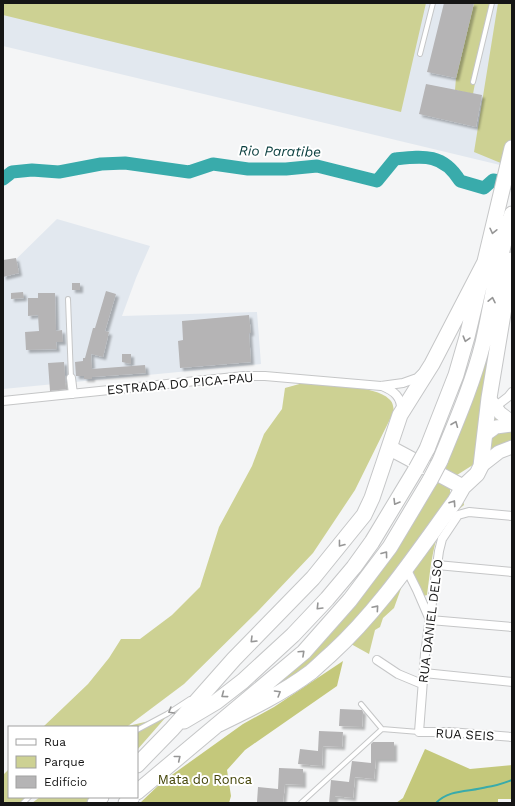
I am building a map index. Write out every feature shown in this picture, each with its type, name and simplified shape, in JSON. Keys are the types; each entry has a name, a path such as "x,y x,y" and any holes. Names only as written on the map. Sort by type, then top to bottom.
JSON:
{"highway":[{"path":"172,729 216,702 243,681 293,635 327,599 354,567 372,542 416,469 427,449 458,367 467,337 512,148"},
{"path":"138,791 304,652 350,600 390,547 430,480 467,396 483,344 505,239 512,214"},
{"path":"138,764 172,729 214,681 313,578 364,515 372,498 390,448 400,415 432,364 486,260"},
{"path":"219,724 273,696 312,671 362,624 389,592 455,501 463,487 477,474 481,466 485,435 492,402 512,260"},
{"path":"390,448 463,487"}],"main road":[{"path":"492,402 500,413 512,423"},
{"path":"485,435 496,427 512,423"},
{"path":"481,466 499,452 512,447"}],"street":[{"name":"ESTRADA DO PICA-PAU","path":"3,401 244,376 265,376 381,386 397,384 417,378 432,364"},
{"path":"71,378 73,394"},
{"name":"ESTRADA DO PICA-PAU","path":"381,386 392,391 397,396 401,405 400,415"},
{"path":"492,402 508,397 512,392"},
{"name":"RUA DANIEL DELSO","path":"419,732 422,684 437,566 442,539 458,515 469,512 512,516"},
{"path":"437,566 512,572"},
{"path":"406,568 430,620 512,627"},
{"path":"377,660 398,674 422,684"},
{"path":"424,672 512,682"},
{"name":"RUA SEIS","path":"419,732 449,732 512,737"}],"lane":[{"path":"420,54 433,3"},
{"path":"473,82 492,3"},
{"path":"68,299 71,378"},
{"path":"138,729 182,704 214,681"},
{"path":"361,704 382,729 419,732"},
{"path":"301,803 382,729"}],"shaded area":[{"path":"3,3 512,3 512,112 500,165 3,46"},
{"path":"57,219 150,246 122,316 257,312 261,364 3,389 3,272"}],"green space":[{"path":"3,3 426,3 401,112 3,15"},
{"path":"474,3 490,3 473,94 455,90 456,78"},
{"path":"498,3 512,3 512,132 508,166 474,152"},
{"path":"511,251 476,463 457,475 442,467 483,368"},
{"path":"303,383 349,386 382,394 393,404 394,411 355,490 313,553 259,610 184,684 128,726 44,726 88,684 109,658 121,639 140,639 172,615 200,587 219,527 252,466 264,434 282,409 285,388"},
{"path":"491,410 512,422 512,444 487,455"},
{"path":"474,471 462,496 464,505 447,519 439,532 432,559 427,595 424,596 409,569 431,535 458,479"},
{"path":"439,478 450,488 450,497 398,572 309,671 251,704 290,670"},
{"path":"403,583 394,608 383,618 380,627 375,630 369,654 351,644"},
{"name":"Mata do Ronca","path":"343,661 337,686 245,750 227,770 231,796 229,803 140,803 162,782 243,724 274,707"},
{"path":"166,717 138,749 138,726 128,726"},
{"path":"425,749 470,769 512,765 512,799 498,799 498,803 396,803 403,798"},
{"path":"8,770 8,798 27,798 21,803 3,803 3,775"},
{"path":"39,798 95,798 91,803 32,803"}],"building":[{"path":"444,3 474,3 456,78 427,72"},
{"path":"426,84 482,95 476,127 419,114"},
{"path":"16,258 19,273 3,277 3,260"},
{"path":"72,283 80,283 80,290 72,290"},
{"path":"106,291 116,294 105,331 109,332 103,357 91,354 92,369 145,365 146,373 92,377 92,379 84,379 84,376 76,376 75,362 83,361 83,358 85,358 93,328 95,328"},
{"path":"23,292 24,298 11,299 11,293"},
{"path":"38,293 55,293 56,331 62,330 63,342 56,342 57,349 26,350 25,332 39,331 38,315 28,316 28,298 38,298"},
{"path":"249,315 251,333 249,333 251,362 180,368 178,341 183,340 182,321"},
{"path":"122,354 131,354 131,364 122,362"},
{"path":"64,362 66,389 50,391 48,363"},
{"path":"340,709 362,710 362,727 339,726"},
{"path":"319,731 343,732 342,747 323,746 322,766 298,764 300,749 318,751"},
{"path":"373,742 394,742 394,759 376,759 374,779 355,777 353,798 335,796 335,803 329,803 331,780 349,782 352,761 371,763 371,744"},
{"path":"279,768 303,769 303,785 285,784 283,803 257,802 258,787 278,789"}],"waterway":[{"name":"Rio Paratibe","path":"3,179 12,172 32,170 59,172 101,164 125,163 189,172 213,164 248,169 286,169 317,166 377,181 395,159 423,157 432,158 447,165 460,181 484,188 493,180 512,183"},
{"path":"436,803 441,798 453,793 494,786 512,780"}]}
